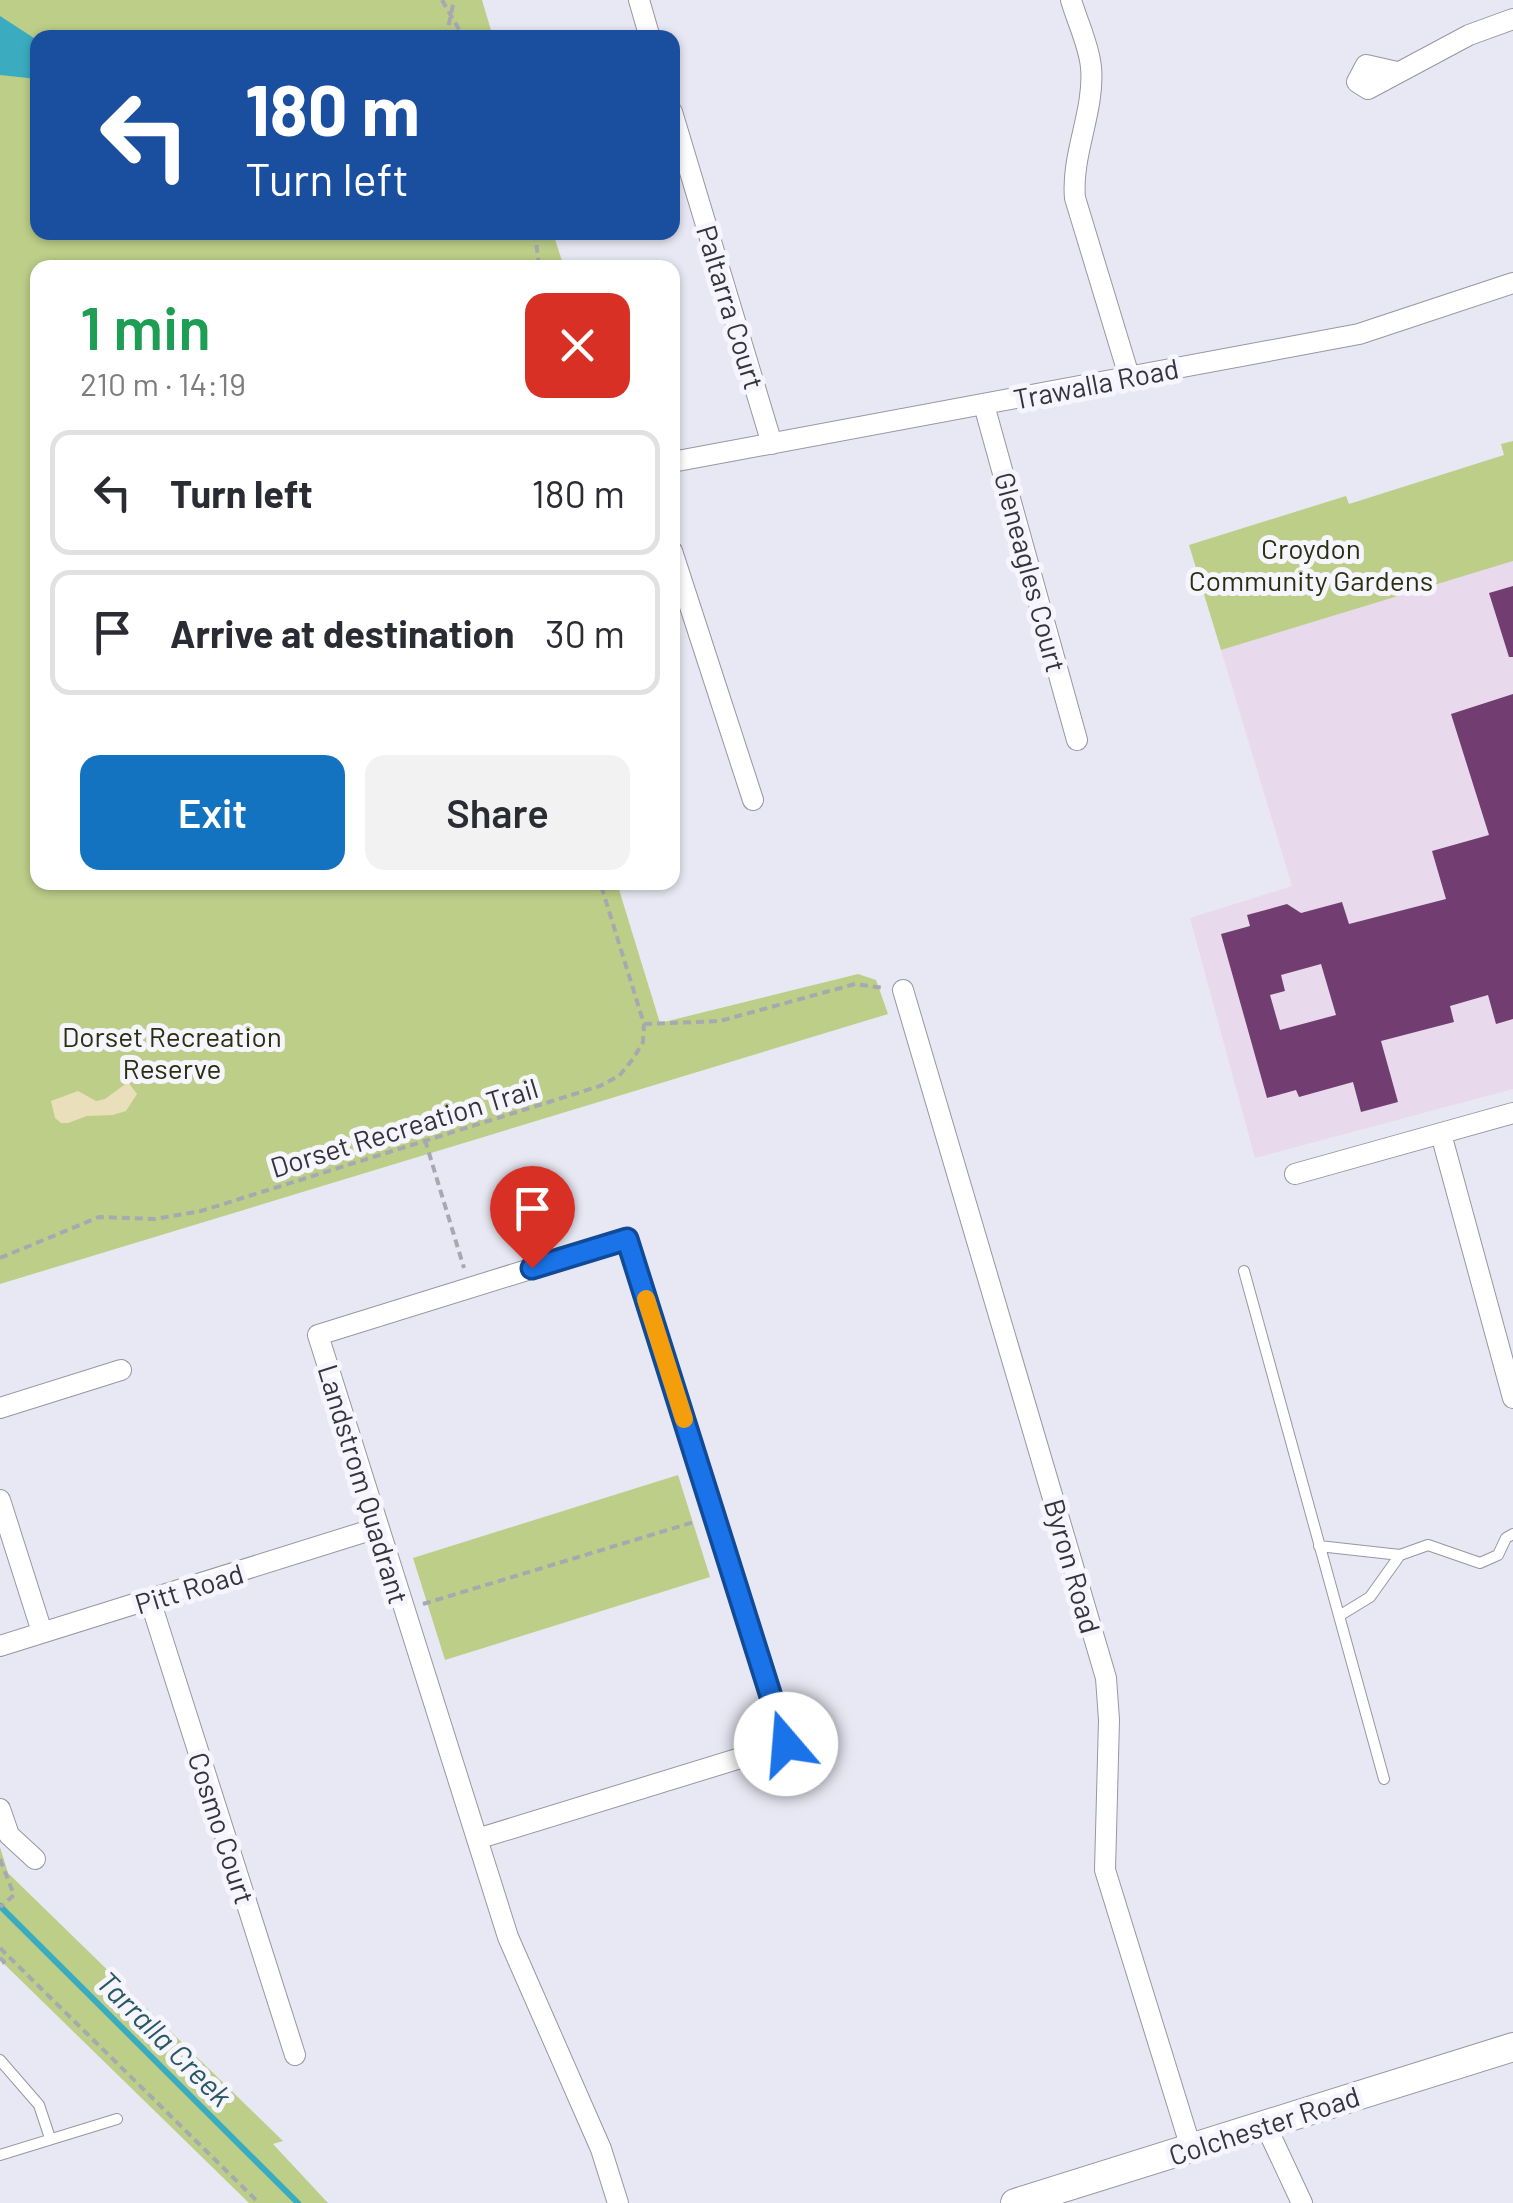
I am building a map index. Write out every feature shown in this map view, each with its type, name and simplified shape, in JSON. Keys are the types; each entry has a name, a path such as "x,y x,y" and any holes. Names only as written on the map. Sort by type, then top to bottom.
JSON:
{"main road":[{"name":"Colchester Road","path":"1016,2203 1513,2047"}],"street":[{"path":"639,0 648,30"},
{"path":"1070,0 1091,66 1073,178 1075,198 1129,376"},
{"path":"1396,72 1513,18"},
{"name":"Paltarra Court","path":"680,139 772,444"},
{"name":"Trawalla Road","path":"680,461 1360,334 1513,282"},
{"name":"Gleneagles Court","path":"984,404 1077,740"},
{"path":"680,575 753,800"},
{"name":"Byron Road","path":"903,990 1106,1678 1109,1720 1105,1870 1191,2148"},
{"path":"1294,1174 1513,1113"},
{"path":"1440,1134 1513,1398"},
{"name":"Landstrom Quadrant","path":"477,1839 786,1744 627,1239 318,1335 377,1528 508,1937 579,2096 618,2203"},
{"path":"0,1408 121,1370"},
{"path":"0,1500 42,1632"},
{"name":"Pitt Road","path":"0,1646 377,1528"},
{"name":"Cosmo Court","path":"150,1600 295,2055"},
{"path":"0,1808 8,1835 35,1859"},
{"path":"1265,2124 1302,2203"}],"lane":[{"path":"1244,1271 1384,1780"},
{"path":"1319,1546 1400,1555 1428,1546 1480,1563 1498,1554 1506,1538 1513,1534"},
{"path":"1339,1616 1370,1597 1400,1555"},
{"path":"0,2060 38,2105 50,2138"},
{"path":"0,2155 117,2118"}],"path":[{"path":"442,0 460,30"},
{"path":"448,30 454,0"},
{"path":"602,890 644,1024 720,1021 855,984 903,990"},
{"name":"Dorset Recreation Trail","path":"0,1258 99,1217 155,1219 201,1211 517,1114 619,1076 643,1042 644,1024"},
{"path":"425,1140 469,1287"},
{"path":"422,1604 694,1522"},
{"path":"0,1859 14,1895 0,1906"},
{"path":"0,1948 259,2203"}],"shaded area":[{"path":"1513,561 1513,1089 1255,1158 1190,918 1292,886 1221,650"}],"green space":[{"name":"Dorset Recreation Reserve","path":"0,0 482,0 491,30 30,30 30,240 555,240 562,260 30,260 30,890 619,890 660,1023 858,974 876,980 888,1014 0,1284"},
{"name":"Croydon Community Gardens","path":"1513,441 1513,561 1221,650 1189,545 1346,496 1349,504 1504,455 1501,444"},
{"path":"678,1475 710,1577 445,1660 413,1558"},
{"path":"0,1847 8,1873 283,2141 273,2144 328,2203 249,2203 0,1960"}],"sand":[{"path":"128,1082 137,1094 126,1111 87,1116 68,1123 55,1118 51,1101 78,1091 96,1101 105,1099"}],"water":[{"path":"0,16 30,35 30,78 0,75"}],"building":[{"path":"1513,586 1513,657 1509,657 1489,593"},
{"path":"1513,694 1513,1019 1496,1024 1488,995 1450,1006 1454,1022 1381,1041 1398,1102 1361,1112 1353,1082 1299,1097 1296,1090 1267,1098 1221,934 1250,926 1247,915 1287,904 1301,913 1342,902 1349,924 1446,899 1432,851 1489,835 1451,714","holes":["1321,964 1336,1015 1280,1030 1270,995 1285,991 1281,975"]}],"waterway":[{"name":"Tarralla Creek","path":"0,1906 298,2203"}],"slow traffic":[{"path":"646,1299 684,1419"}],"route":[{"path":"532,1268 627,1239 786,1744"}]}
